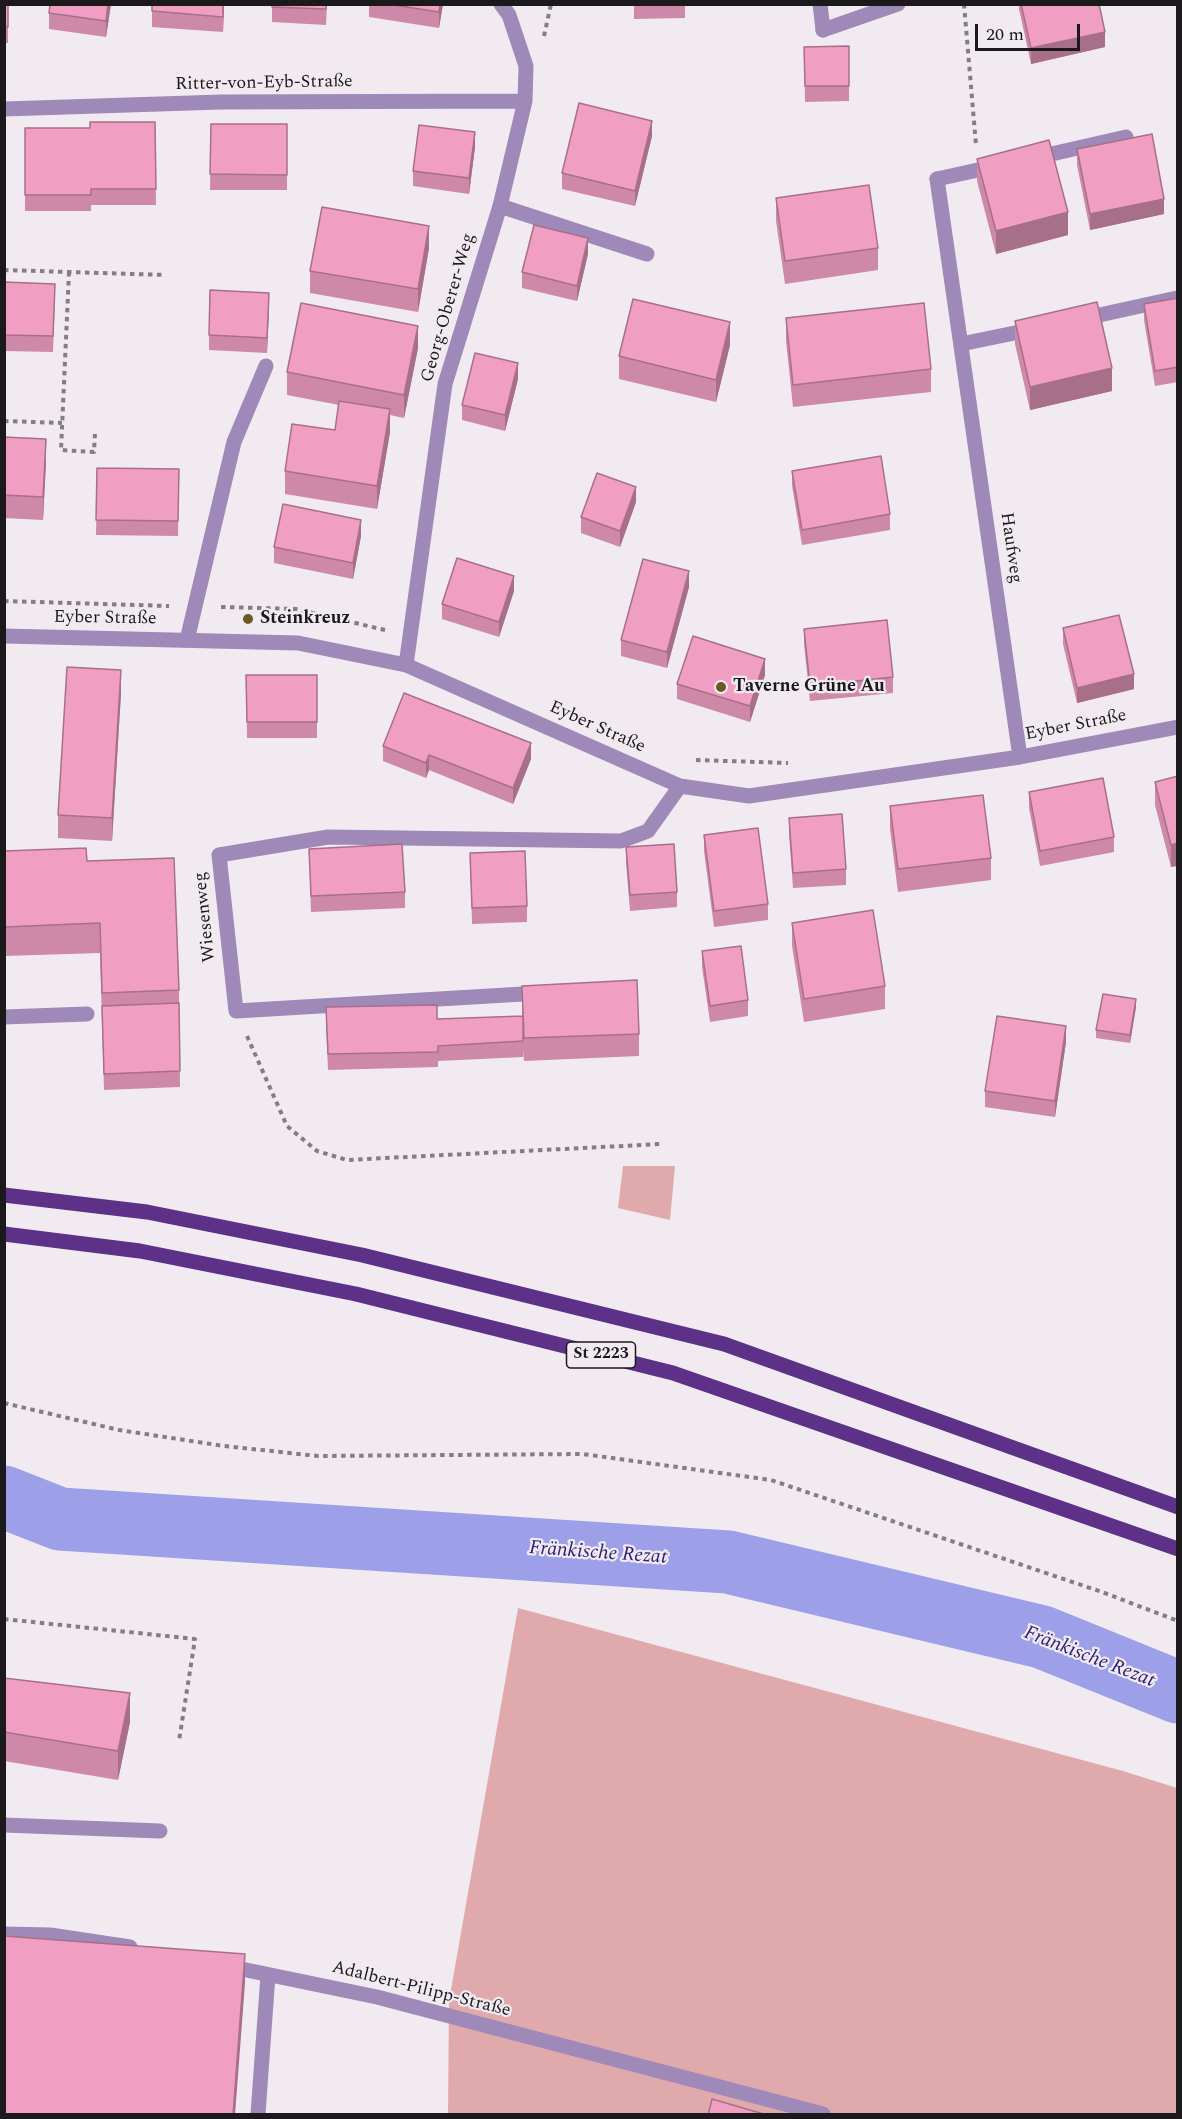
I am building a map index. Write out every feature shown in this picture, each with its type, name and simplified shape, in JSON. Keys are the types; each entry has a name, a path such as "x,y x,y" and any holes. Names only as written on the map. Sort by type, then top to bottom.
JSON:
{"main road":[{"name":"St 2223","path":"4,1195 147,1212 362,1255 724,1344 1178,1507"},
{"name":"St 2223","path":"4,1234 140,1251 356,1294 673,1373 1178,1549"}],"street":[{"name":"Georg-Oberer-Weg","path":"406,665 445,384 500,206 525,102 526,66 509,15 501,4"},
{"path":"820,4 823,30 898,4"},
{"name":"Ritter-von-Eyb-Straße","path":"4,109 221,102 525,102"},
{"name":"Haufweg","path":"1020,757 937,179 1126,137"},
{"path":"500,206 647,254"},
{"path":"961,344 1177,298"},
{"path":"187,640 234,442 266,366"},
{"name":"Eyber Straße","path":"4,636 298,643 406,665 680,786 748,796 1020,757 1178,727"},
{"name":"Wiesenweg","path":"236,1011 219,855 328,837 621,841 648,831 680,786"},
{"path":"236,1011 555,992"},
{"path":"4,1017 87,1014"},
{"path":"4,1825 160,1831"},
{"path":"4,1934 50,1935 147,1950"},
{"name":"Adalbert-Pilipp-Straße","path":"213,1964 377,1997 823,2115"},
{"path":"258,2115 268,1975"}],"path":[{"path":"542,45 551,4"},
{"path":"964,4 978,170"},
{"path":"4,270 166,274"},
{"path":"69,272 61,450 94,452 95,434"},
{"path":"4,421 62,423"},
{"path":"4,601 296,609 364,624 410,638"},
{"path":"691,760 792,763"},
{"path":"236,1011 287,1126 317,1151 347,1160 661,1144"},
{"path":"4,1402 119,1430 247,1449 318,1456 583,1455 771,1480 1102,1592 1178,1621"},
{"path":"4,1619 195,1639 179,1741"}],"shaded area":[{"path":"623,1166 675,1166 670,1220 618,1208"},
{"path":"518,1608 1123,1771 1177,1788 1177,2114 448,2114 449,2001"}],"building":[{"path":"4,4 8,4 8,27 4,27"},
{"path":"50,4 108,4 106,21 49,13"},
{"path":"152,4 223,4 223,17 152,11"},
{"path":"272,4 326,4 326,9 272,7"},
{"path":"388,4 440,4 439,12"},
{"path":"1021,4 1099,4 1105,32 1031,48"},
{"path":"849,46 849,86 805,86 804,47"},
{"path":"579,103 652,121 635,191 562,173"},
{"path":"90,122 155,122 156,189 91,189 91,195 25,195 25,128 90,128"},
{"path":"211,124 287,124 287,175 210,174"},
{"path":"419,125 475,132 469,178 413,171"},
{"path":"1152,134 1164,199 1090,214 1077,149"},
{"path":"1049,140 1068,212 996,231 977,159"},
{"path":"869,185 878,248 785,261 776,198"},
{"path":"322,207 429,226 418,289 310,271"},
{"path":"534,225 588,238 577,286 522,272"},
{"path":"4,282 55,284 53,336 4,335"},
{"path":"210,290 269,293 267,338 209,335"},
{"path":"1178,298 1178,367 1155,371 1144,304"},
{"path":"633,299 730,322 716,380 619,356"},
{"path":"1097,302 1112,368 1030,387 1015,321"},
{"path":"301,303 418,326 404,395 287,372"},
{"path":"924,303 931,369 793,385 786,318"},
{"path":"475,353 518,363 505,415 462,405"},
{"path":"339,401 390,409 377,486 285,471 292,424 335,430"},
{"path":"4,437 46,439 43,497 4,495"},
{"path":"881,456 890,514 802,530 792,471"},
{"path":"97,468 179,469 178,521 96,520"},
{"path":"597,473 636,487 620,531 581,517"},
{"path":"283,504 361,520 353,563 274,547"},
{"path":"457,558 514,576 499,622 442,604"},
{"path":"643,559 689,571 667,652 621,640"},
{"path":"1119,615 1134,674 1077,688 1063,628"},
{"path":"887,620 893,677 810,686 804,629"},
{"name":"Taverne Grüne Au","path":"693,636 765,659 750,706 677,684"},
{"path":"67,667 121,670 112,818 58,815"},
{"path":"246,675 317,675 317,722 247,722"},
{"path":"404,693 531,743 513,788 429,755 426,763 383,746"},
{"path":"1178,776 1178,843 1171,845 1155,782"},
{"path":"1103,778 1114,837 1040,851 1029,792"},
{"path":"983,795 991,858 898,869 890,806"},
{"path":"842,814 846,869 793,873 789,818"},
{"path":"758,828 768,904 714,911 704,835"},
{"path":"402,844 405,892 311,896 309,849"},
{"path":"674,844 677,892 630,895 626,847"},
{"path":"86,848 87,861 174,858 179,990 102,993 100,923 4,927 4,851"},
{"path":"525,851 527,906 472,908 470,853"},
{"path":"873,910 885,986 804,999 792,923"},
{"path":"741,946 748,1000 710,1006 702,951"},
{"path":"637,980 639,1034 524,1038 522,986"},
{"path":"1103,994 1136,999 1130,1035 1096,1030"},
{"path":"179,1003 180,1071 104,1074 102,1006"},
{"path":"437,1005 437,1019 523,1016 523,1041 438,1046 438,1052 328,1054 326,1007"},
{"path":"997,1016 1066,1026 1055,1101 985,1091"},
{"path":"4,1678 130,1693 118,1751 4,1732"},
{"path":"4,1936 245,1954 233,2115 4,2115"},
{"path":"712,2099 767,2115 708,2115"}],"waterway":[{"name":"Fränkische Rezat","path":"4,1497 60,1519 728,1562 1042,1637 1178,1692"}],"place":[{"name":"Steinkreuz","path":"248,619"},
{"name":"Taverne Grüne Au","path":"721,687"}]}
